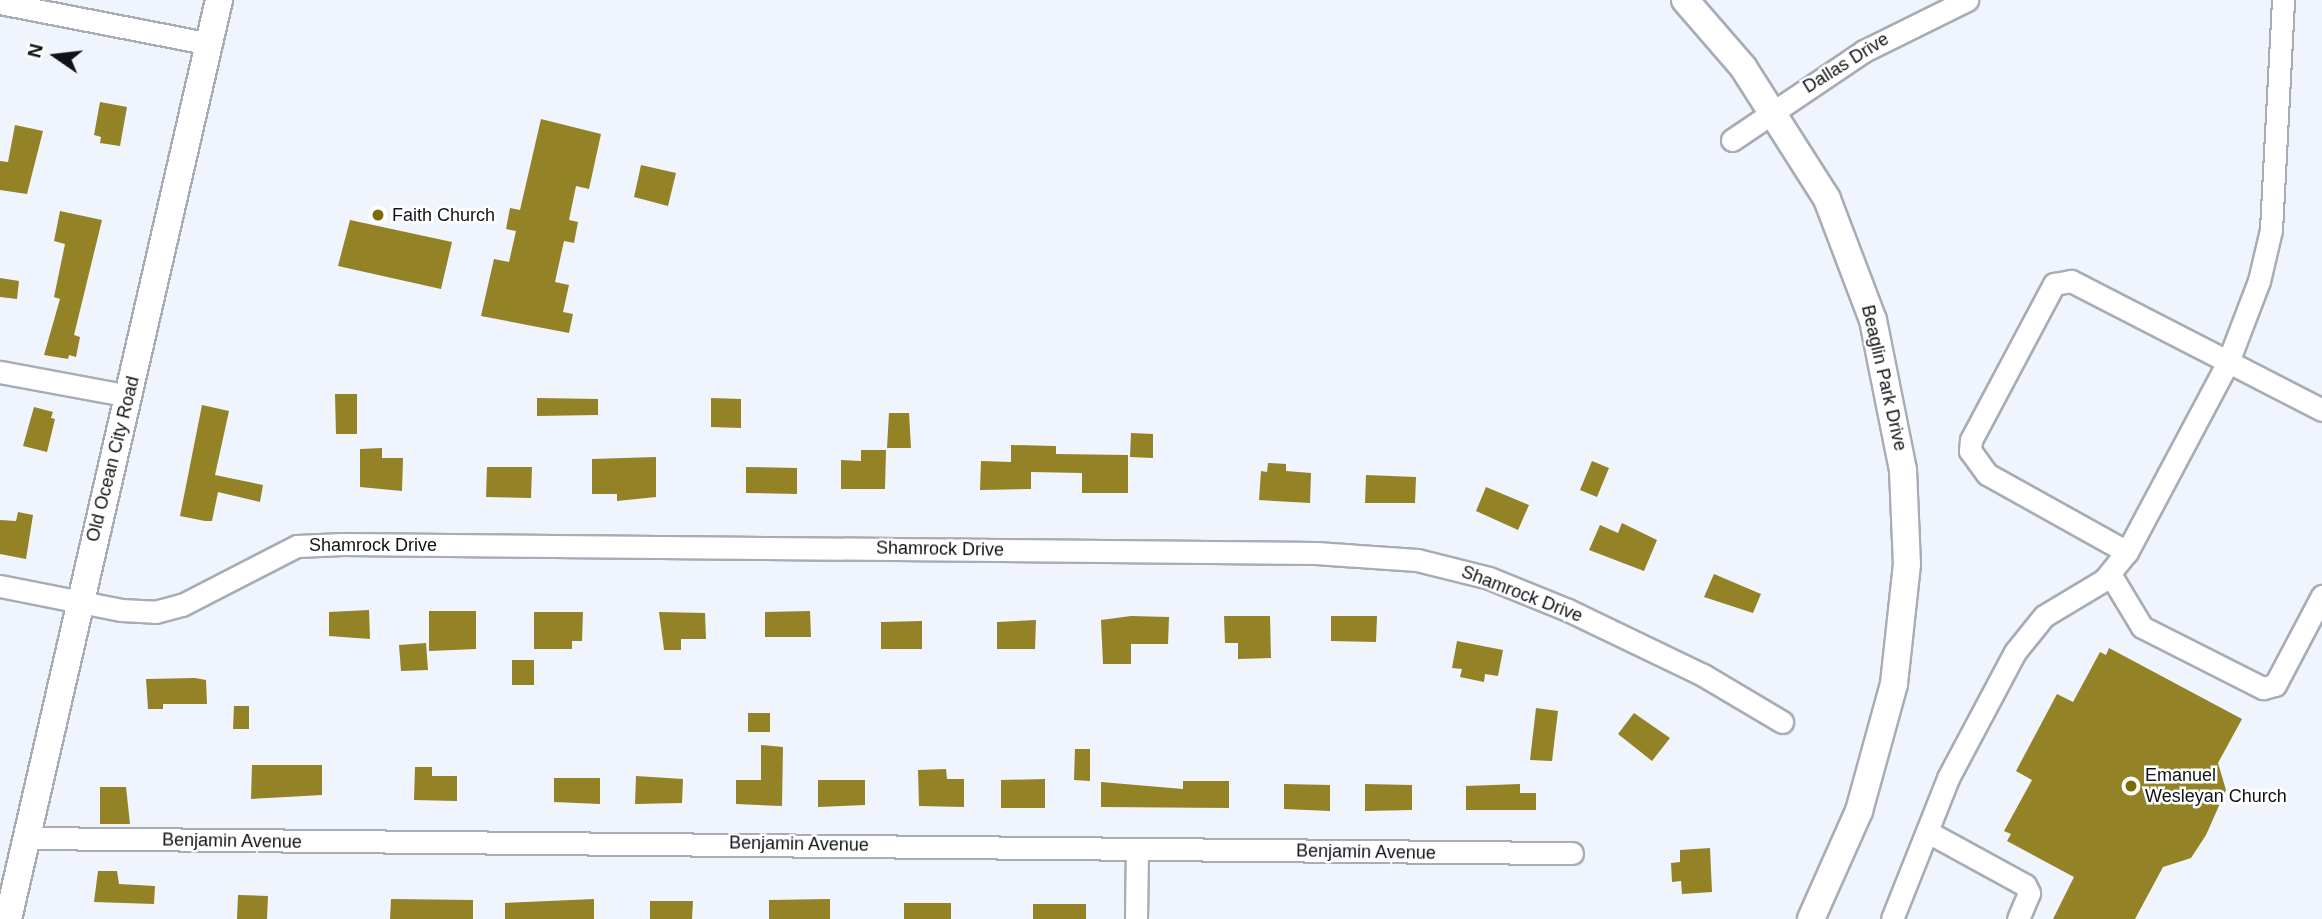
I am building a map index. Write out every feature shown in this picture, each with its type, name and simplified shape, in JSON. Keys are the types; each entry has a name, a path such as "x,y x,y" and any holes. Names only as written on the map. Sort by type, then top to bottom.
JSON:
{"main road":[{"name":"Old Ocean City Road","path":"5,917 26,838 78,602 129,396 206,43 219,0"},
{"name":"Beaglin Park Drive","path":"1685,0 1774,110 1827,199 1861,281 1896,416 1906,516 1904,607 1885,726 1858,811 1811,919"}],"street":[{"name":"Dallas Drive","path":"1732,140 1883,40 1967,0"},
{"path":"1892,919 1948,778 2015,652 2044,615 2110,574 2127,552 2228,362 2259,281 2271,230 2283,0"},
{"path":"0,3 206,43"},
{"path":"2127,552 1987,474 1970,451 1971,440 2054,284 2071,281 2322,410"},
{"path":"0,372 129,396"},
{"name":"Shamrock Drive","path":"0,586 78,602 155,612 182,605 297,546 1316,553 1417,560 1489,579 1603,625 1703,675 1782,722"},
{"path":"2110,574 2142,627 2263,688 2275,685 2322,596"},
{"path":"1928,832 2025,886 2029,893 2018,919"},
{"name":"Benjamin Avenue","path":"26,838 1572,853"},
{"path":"1136,919 1138,849"}],"building":[{"path":"100,102 127,107 120,146 100,143 101,137 94,135"},
{"path":"541,119 601,134 589,189 576,186 569,220 578,222 574,243 564,241 555,282 569,285 563,312 573,314 569,333 481,316 494,259 509,262 516,231 506,229 510,208 520,210"},
{"path":"15,125 43,131 27,194 0,190 0,161 8,162"},
{"path":"641,165 676,173 668,206 634,197"},
{"path":"60,211 102,220 74,335 80,337 76,357 69,355 68,359 44,355 60,299 54,297 65,244 54,241"},
{"path":"350,220 452,242 441,289 338,266"},
{"path":"0,278 19,281 17,299 0,297"},
{"path":"335,394 357,394 357,434 336,434"},
{"path":"537,398 598,399 598,415 537,416"},
{"path":"711,398 741,399 741,428 711,427"},
{"path":"202,405 229,411 215,475 263,485 260,502 218,492 212,521 180,516"},
{"path":"34,407 53,412 51,418 55,419 47,452 23,446"},
{"path":"889,413 909,413 911,448 887,448"},
{"path":"1131,433 1153,434 1153,458 1130,457"},
{"path":"1011,445 1056,446 1056,454 1128,455 1128,493 1082,493 1082,473 1031,472 1031,489 980,490 981,461 1011,462"},
{"path":"382,448 382,458 403,458 402,491 360,487 360,449"},
{"path":"861,450 886,450 885,489 841,489 841,460 861,461"},
{"path":"656,457 656,497 617,501 617,494 592,494 592,459"},
{"path":"1592,461 1609,468 1597,497 1580,490"},
{"path":"1268,463 1286,464 1286,471 1311,473 1310,503 1259,500 1261,471 1267,472"},
{"path":"487,467 532,467 531,498 486,497"},
{"path":"746,467 797,468 797,494 746,493"},
{"path":"1366,475 1416,477 1415,503 1365,503"},
{"path":"1486,487 1529,505 1518,530 1476,511"},
{"path":"18,512 33,515 26,559 0,554 0,520 16,521"},
{"path":"1622,523 1657,540 1644,571 1589,550 1600,525 1618,533"},
{"path":"1714,574 1761,594 1753,613 1704,597"},
{"path":"369,610 370,639 329,636 329,612"},
{"path":"429,611 476,611 476,649 429,651"},
{"path":"810,611 811,637 765,637 765,612"},
{"path":"534,612 583,612 582,641 572,641 572,649 534,649"},
{"path":"659,612 705,613 706,639 681,639 681,650 664,650"},
{"path":"1131,616 1169,617 1168,644 1131,644 1131,664 1103,664 1101,620"},
{"path":"1224,616 1270,616 1271,658 1238,659 1238,643 1225,643"},
{"path":"1331,616 1377,616 1376,642 1331,641"},
{"path":"1036,620 1035,649 997,649 997,622"},
{"path":"922,621 922,649 881,649 881,622"},
{"path":"1457,641 1503,650 1498,676 1485,674 1484,682 1460,677 1462,669 1452,668"},
{"path":"426,643 428,670 401,671 399,645"},
{"name":"Emanuel Wesleyan Church","path":"2109,648 2242,719 2218,763 2226,790 2206,835 2191,858 2163,867 2135,919 2053,919 2074,877 2007,841 2011,834 2004,831 2032,780 2016,771 2057,694 2073,702 2100,652 2106,655"},
{"path":"512,660 534,660 534,685 512,685"},
{"path":"146,679 206,680 207,704 163,704 163,709 148,709"},
{"path":"234,706 249,706 249,729 233,729"},
{"path":"1536,708 1558,711 1552,761 1530,760"},
{"path":"748,713 770,713 770,732 748,732"},
{"path":"1634,713 1670,738 1652,761 1618,734"},
{"path":"761,745 783,747 782,806 736,804 736,780 761,780"},
{"path":"1075,749 1090,749 1090,781 1074,780"},
{"path":"252,765 322,765 322,795 251,799"},
{"path":"415,767 432,767 432,776 457,776 457,801 414,800"},
{"path":"946,769 947,779 964,779 964,807 919,806 918,770"},
{"path":"636,776 683,779 682,803 635,804"},
{"path":"554,778 600,778 600,804 554,802"},
{"path":"1045,779 1045,808 1001,808 1001,780"},
{"path":"818,780 865,780 865,805 818,807"},
{"path":"1183,781 1229,781 1229,808 1101,807 1101,782 1183,789"},
{"path":"1284,784 1330,785 1330,811 1284,809"},
{"path":"1365,784 1412,785 1412,810 1365,811"},
{"path":"1520,784 1520,793 1536,793 1536,810 1466,810 1466,786"},
{"path":"100,787 126,787 130,824 100,824"},
{"path":"1710,848 1712,892 1682,894 1681,881 1672,882 1671,863 1680,862 1680,850"},
{"path":"98,871 117,871 119,884 155,886 154,904 94,902"},
{"path":"238,895 268,896 267,919 237,919"},
{"path":"391,899 473,900 473,919 390,919"},
{"path":"594,899 594,919 505,919 505,903"},
{"path":"830,899 830,919 769,919 769,900"},
{"path":"650,901 693,901 692,919 650,919"},
{"path":"904,903 951,903 951,919 904,919"},
{"path":"1033,904 1086,904 1086,919 1033,919"}],"place":[{"name":"Faith Church","path":"378,215"},
{"name":"Emanuel Wesleyan Church","path":"2131,786"}]}
